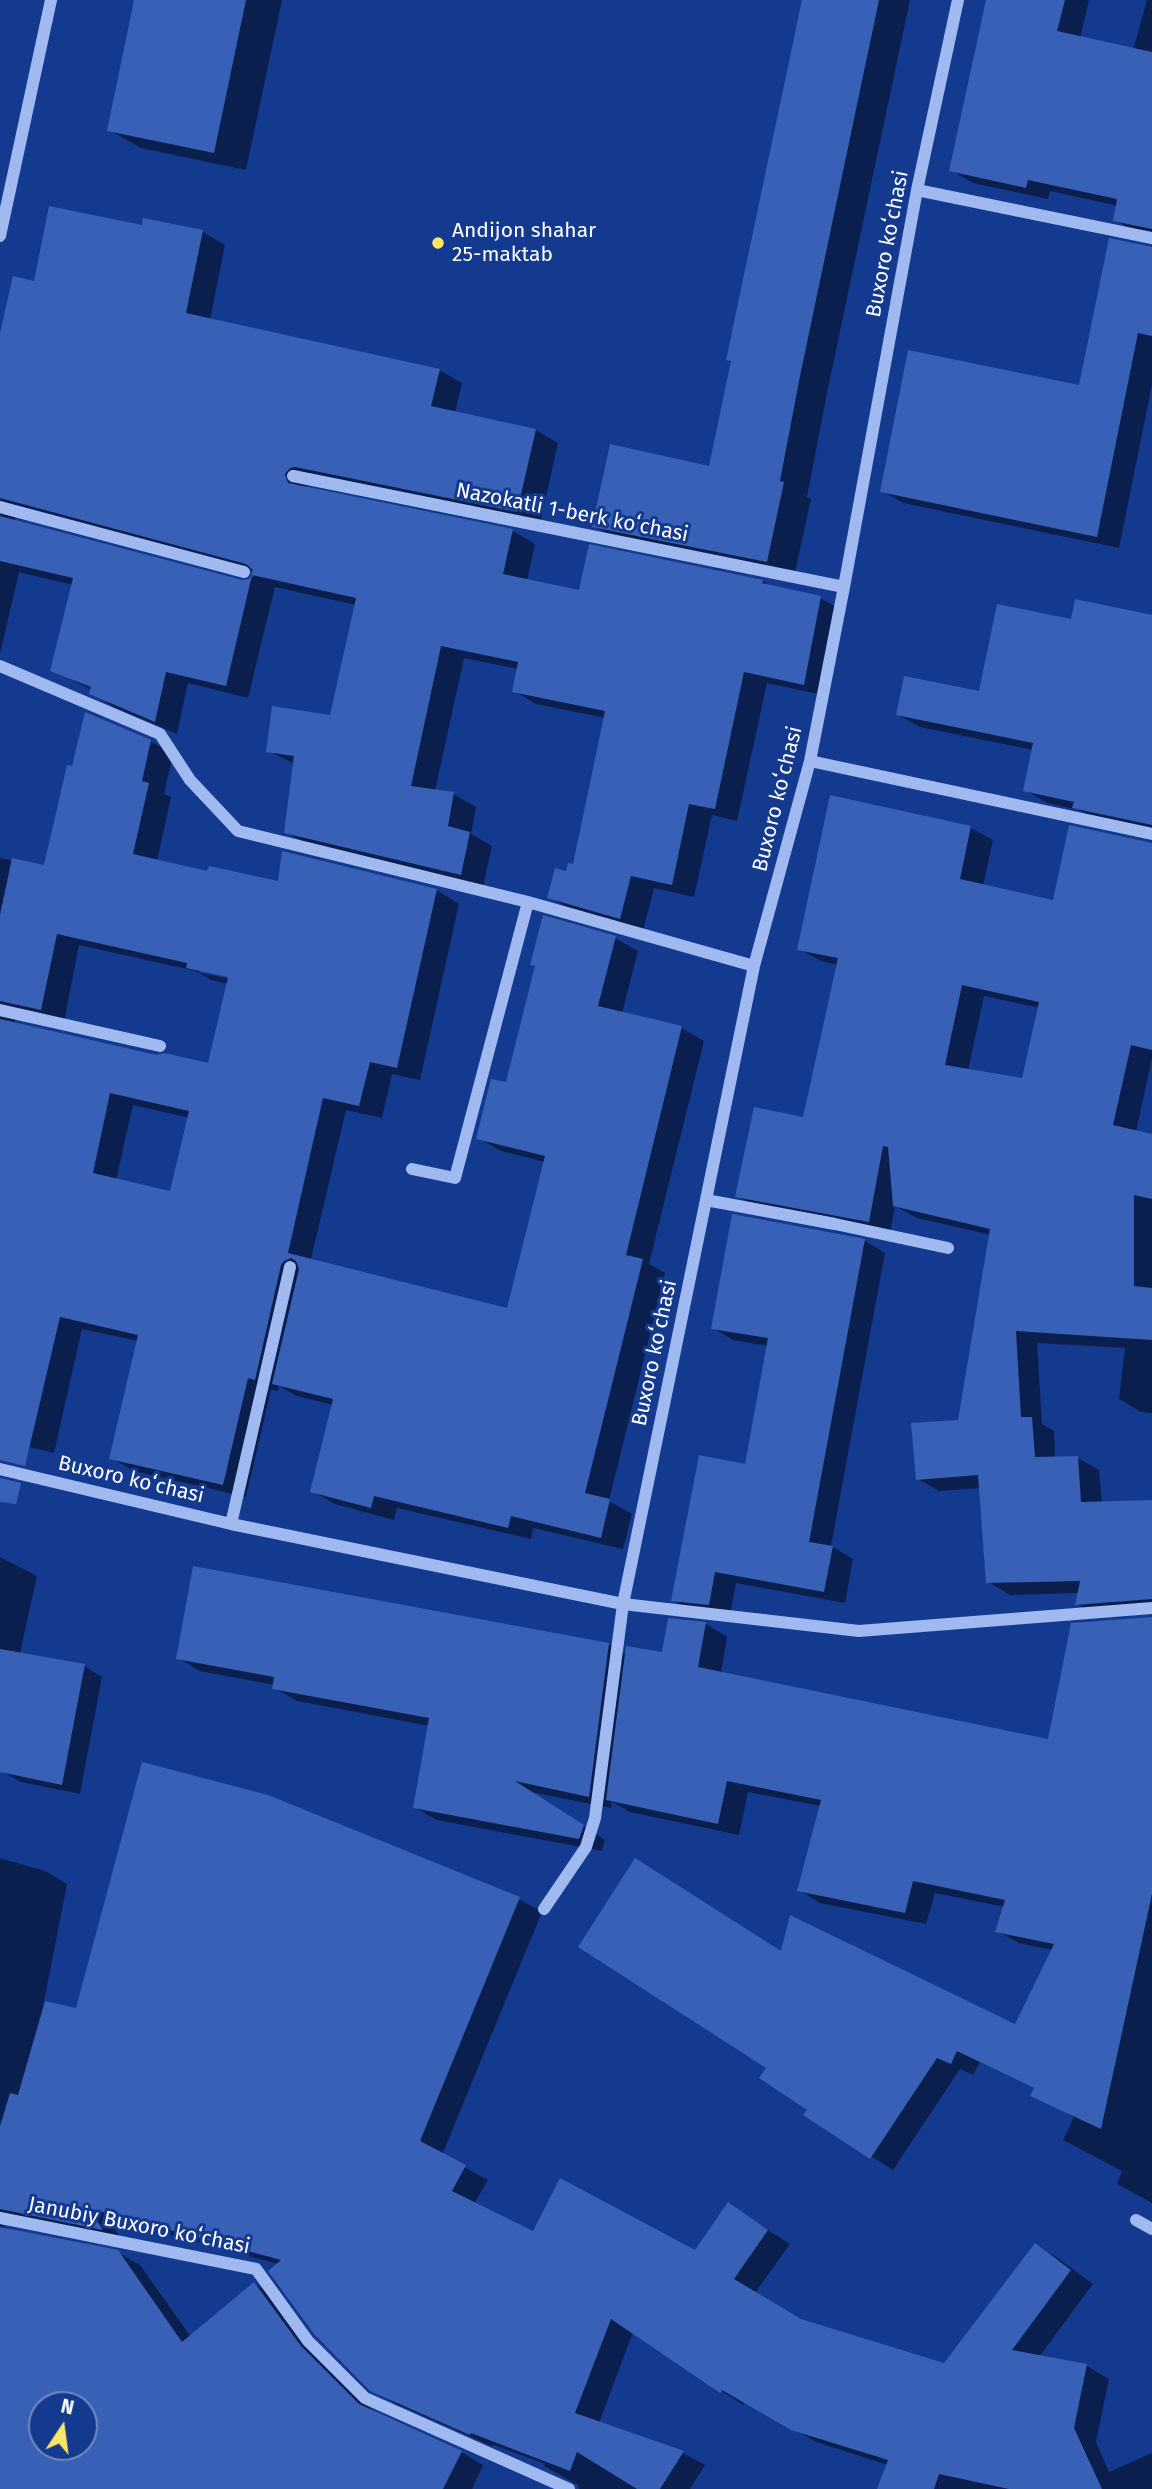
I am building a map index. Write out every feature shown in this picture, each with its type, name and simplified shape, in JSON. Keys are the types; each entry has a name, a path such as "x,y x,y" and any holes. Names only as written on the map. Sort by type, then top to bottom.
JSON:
{"street":[{"path":"0,236 51,0"},
{"name":"Buxoro koʻchasi","path":"623,1604 754,965 810,761 917,190 958,0"},
{"path":"917,190 1152,238"},
{"name":"Nazokatli 1-berk koʻchasi","path":"293,476 844,587"},
{"path":"0,507 244,572"},
{"path":"0,666 160,734 190,780 238,831 528,902 754,965"},
{"path":"810,761 1152,834"},
{"path":"412,1169 456,1178 528,902"},
{"path":"0,1010 160,1046"},
{"path":"706,1200 948,1248"},
{"path":"232,1524 290,1267"},
{"name":"Buxoro koʻchasi","path":"0,1469 232,1524 623,1604 859,1631 1152,1608"},
{"path":"544,1909 586,1847 595,1818 623,1604"},
{"name":"Janubiy Buxoro koʻchasi","path":"0,2218 256,2269 308,2341 365,2398 569,2489"},
{"path":"1136,2220 1152,2229"}],"building":[{"path":"134,0 246,0 214,153 107,131"},
{"path":"802,0 879,0 800,376 780,481 784,482 767,562 592,527 610,444 709,466 731,361 726,360"},
{"path":"986,0 1065,0 1057,31 1152,52 1152,229 1113,221 1117,199 1028,180 1026,188 949,171"},
{"path":"49,206 142,225 143,218 203,230 186,313 440,369 431,406 536,429 517,512 295,467 285,474 288,483 513,529 503,574 579,590 589,544 763,580 762,583 821,596 804,685 744,672 715,809 689,804 672,885 631,876 620,919 547,898 555,868 566,871 568,863 573,864 605,711 512,692 518,662 441,646 411,786 454,792 448,826 470,832 461,875 284,833 294,756 266,752 272,706 330,715 356,598 252,575 226,686 166,672 155,722 89,694 91,687 50,671 73,578 0,561 0,516 242,580 250,579 253,570 246,564 0,498 0,333 13,276 34,281"},
{"path":"1109,238 1152,247 1152,336 1138,333 1097,537 880,492 908,350 1079,385"},
{"path":"1075,599 1152,615 1152,825 1072,808 1074,802 1023,791 1033,743 896,715 904,676 979,691 997,604 1071,619"},
{"path":"85,712 151,740 142,781 149,783 133,854 207,871 209,866 278,881 282,851 437,889 397,1068 370,1062 359,1106 323,1098 288,1253 507,1308 545,1156 476,1139 491,1079 506,1082 535,966 530,965 543,915 616,936 598,1006 682,1026 626,1255 643,1259 585,1493 610,1499 601,1538 511,1516 508,1528 374,1496 371,1508 310,1492 333,1399 272,1384 299,1269 296,1261 291,1258 281,1265 255,1380 248,1378 223,1485 109,1459 138,1335 60,1317 25,1466 0,1460 0,1019 156,1055 165,1053 208,1063 228,977 186,968 187,963 57,934 41,1010 0,1001 0,915 12,858 44,865 67,765 72,766","holes":["110,1093 189,1111 170,1191 93,1173"]},
{"path":"830,795 971,826 960,879 1053,900 1069,825 1152,843 1152,1050 1131,1045 1113,1125 1152,1134 1152,1199 1134,1195 1134,1286 1152,1288 1152,1340 1016,1331 1021,1417 1032,1417 1035,1457 1078,1456 1081,1502 1152,1500 1152,1599 1075,1605 1080,1581 986,1583 978,1475 916,1480 911,1423 958,1420 990,1229 893,1206 888,1147 883,1146 869,1222 735,1197 754,1107 803,1117 838,958 797,950","holes":["962,985 1039,1002 1022,1078 945,1065"]},
{"path":"732,1214 865,1239 809,1542 833,1546 824,1592 715,1572 709,1605 671,1601 699,1455 745,1464 768,1338 711,1329"},
{"path":"0,1478 21,1483 16,1504 0,1502"},
{"path":"193,1566 609,1643 589,1797 515,1781 584,1825 579,1839 413,1808 429,1718 272,1689 274,1677 176,1659"},
{"path":"1152,1617 1152,1894 1101,2129 1030,2096 1034,2088 957,2051 951,2064 937,2058 870,2159 803,2115 807,2110 759,2078 766,2068 578,1947 635,1858 781,1951 790,1915 1015,2024 1054,1944 995,1932 1005,1900 913,1881 905,1913 797,1891 821,1800 727,1781 718,1824 606,1800 626,1646 662,1652 668,1618 706,1622 698,1667 1048,1739 1071,1623"},
{"path":"0,1649 85,1664 62,1785 0,1772"},
{"path":"142,1762 268,1795 520,1897 420,2141 466,2165 452,2191 533,2231 560,2178 695,2250 728,2202 768,2230 734,2279 801,2319 944,2363 1035,2243 1071,2270 1012,2350 1087,2364 1074,2428 1102,2489 1009,2489 939,2474 934,2489 877,2489 888,2460 791,2430 722,2390 720,2393 611,2319 575,2413 684,2451 660,2489 637,2489 577,2452 570,2471 471,2433 470,2435 370,2391 315,2335 268,2271 281,2260 88,2208 103,2230 0,2209 0,2126 10,2093 18,2095 45,2001 76,2008"},
{"path":"0,2227 118,2250 182,2342 254,2282 301,2346 359,2404 462,2451 443,2489 0,2489"}],"place":[{"name":"Andijon shahar 25-maktab","path":"438,243"}]}
